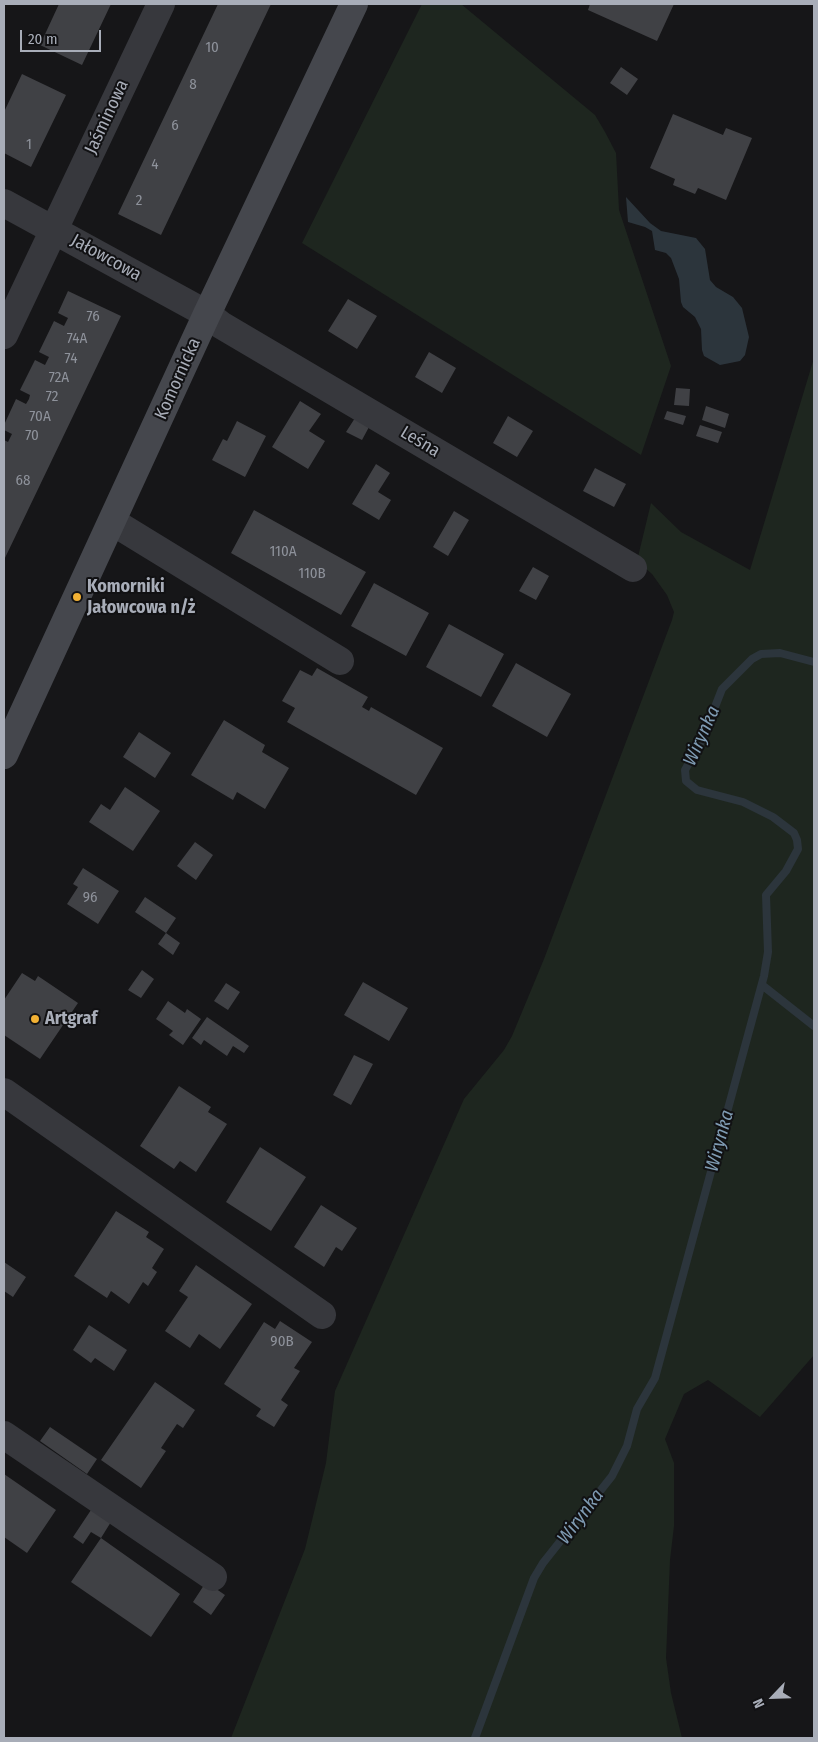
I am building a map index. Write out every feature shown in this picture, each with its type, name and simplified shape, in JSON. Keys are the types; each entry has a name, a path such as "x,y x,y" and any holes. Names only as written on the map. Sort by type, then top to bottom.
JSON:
{"street":[{"name":"Jaśminowa","path":"4,335 55,231 161,4"},
{"name":"Komornicka","path":"4,755 113,522 207,314 354,4"},
{"name":"Jałowcowa","path":"4,203 207,314"},
{"name":"Leśna","path":"207,314 221,325 633,568"},
{"path":"113,522 340,661"},
{"path":"4,1092 322,1315"},
{"path":"4,1435 213,1577"}],"shaded area":[{"path":"422,4 461,4 595,115 616,153 619,210 671,366 641,455 302,243"},
{"path":"626,197 650,223 661,231 696,238 705,249 710,280 716,287 733,297 742,308 749,337 745,355 740,361 720,365 704,356 701,329 695,317 683,307 679,279 671,258 666,253 655,250 652,231 628,222"},
{"path":"814,358 814,1355 760,1417 708,1380 684,1394 665,1439 674,1463 674,1526 670,1560 666,1658 671,1693 682,1738 231,1738 305,1549 326,1463 335,1391 464,1099 504,1050 512,1036 544,959 672,620 674,612 667,595 652,574 637,561 651,503 681,532 750,570"}],"building":[{"path":"59,4 111,4 82,65 40,45"},
{"path":"218,4 271,4 161,235 118,214"},
{"path":"590,4 674,4 657,41 588,10"},
{"path":"621,67 638,79 627,95 610,83"},
{"path":"22,74 66,95 31,167 4,153 4,112"},
{"path":"673,114 723,135 726,128 752,138 726,200 698,188 695,194 673,185 675,179 650,168"},
{"path":"68,291 121,316 4,560 4,440 8,442 12,434 4,430 4,425 16,399 26,404 29,399 30,395 20,390 35,360 45,365 49,357 39,352 54,321 64,326 68,318 58,313"},
{"path":"348,299 377,316 357,349 328,331"},
{"path":"429,352 456,368 442,393 415,377"},
{"path":"676,388 690,389 689,406 674,405"},
{"path":"300,401 321,414 309,431 325,441 308,469 272,447"},
{"path":"706,406 729,414 725,428 702,420"},
{"path":"667,411 686,416 683,425 664,419"},
{"path":"508,416 533,431 517,457 493,443"},
{"path":"355,418 369,427 362,440 346,432"},
{"path":"237,421 266,436 245,477 212,460 223,439 227,441"},
{"path":"700,425 722,432 718,443 696,436"},
{"path":"376,464 390,473 378,492 391,500 379,520 352,504"},
{"path":"595,468 626,484 614,507 583,491"},
{"path":"254,510 366,572 341,615 231,553"},
{"path":"454,511 469,520 448,556 433,547"},
{"path":"533,567 549,576 536,600 519,591"},
{"path":"374,583 429,613 406,656 351,626"},
{"path":"449,624 504,654 481,697 426,667"},
{"path":"516,663 571,694 547,737 492,706"},
{"path":"317,668 368,697 362,707 369,711 371,707 443,748 416,795 287,722 295,708 282,701 300,670 312,676"},
{"path":"224,720 265,745 262,752 289,768 265,809 237,792 233,800 191,775"},
{"path":"139,732 171,753 155,778 123,757"},
{"path":"125,787 160,811 133,851 89,822 101,804 110,810"},
{"path":"195,842 213,855 196,880 177,866"},
{"path":"83,868 119,891 98,924 67,904 78,887 73,884"},
{"path":"145,897 176,918 166,933 135,912"},
{"path":"166,933 180,943 173,955 158,944"},
{"path":"142,970 154,979 141,998 128,990"},
{"name":"Artgraf","path":"22,973 35,981 38,976 78,1003 40,1059 4,1035 4,1000"},
{"path":"363,982 408,1008 389,1041 344,1015"},
{"path":"226,983 240,992 228,1010 214,1001"},
{"path":"168,1001 185,1013 187,1009 201,1019 183,1045 169,1035 173,1031 156,1019"},
{"path":"207,1017 249,1046 244,1053 233,1046 227,1056 204,1040 201,1045 192,1038"},
{"path":"354,1055 373,1064 351,1105 333,1095"},
{"path":"179,1086 211,1107 208,1112 227,1124 196,1172 180,1161 174,1169 140,1146"},
{"path":"260,1147 306,1177 271,1231 226,1202"},
{"path":"321,1205 357,1228 342,1251 336,1247 324,1267 294,1247"},
{"path":"116,1211 149,1232 146,1237 164,1249 152,1268 157,1272 148,1286 143,1282 129,1304 111,1291 107,1298 74,1276"},
{"path":"4,1262 26,1277 13,1297 4,1291"},
{"path":"196,1265 252,1304 220,1349 199,1334 190,1348 165,1331 188,1297 179,1291"},
{"path":"280,1321 312,1342 294,1368 300,1371 281,1400 288,1405 274,1427 256,1416 261,1409 224,1384 264,1322 275,1329"},
{"path":"89,1325 127,1350 114,1371 95,1358 91,1363 73,1350"},
{"path":"155,1382 195,1410 183,1428 177,1424 161,1448 166,1451 141,1488 101,1460"},
{"path":"50,1427 97,1459 87,1474 40,1441"},
{"path":"4,1474 56,1510 27,1553 4,1537"},
{"path":"95,1504 114,1517 101,1538 91,1532 83,1544 73,1537"},
{"path":"101,1538 180,1594 151,1637 71,1582"},
{"path":"206,1582 225,1595 211,1615 193,1602"}],"waterway":[{"name":"Wirynka","path":"475,1738 534,1578 543,1563 612,1476 627,1446 637,1409 655,1378 764,976 768,952 766,895 786,871 798,849 794,833 773,817 743,802 697,790 686,781 685,770 702,740 722,689 752,659 761,654 780,653 814,662"},
{"path":"762,985 814,1026"}],"place":[{"name":"Komorniki Jałowcowa n/ż","path":"77,597"},
{"name":"Artgraf","path":"35,1019"}]}
